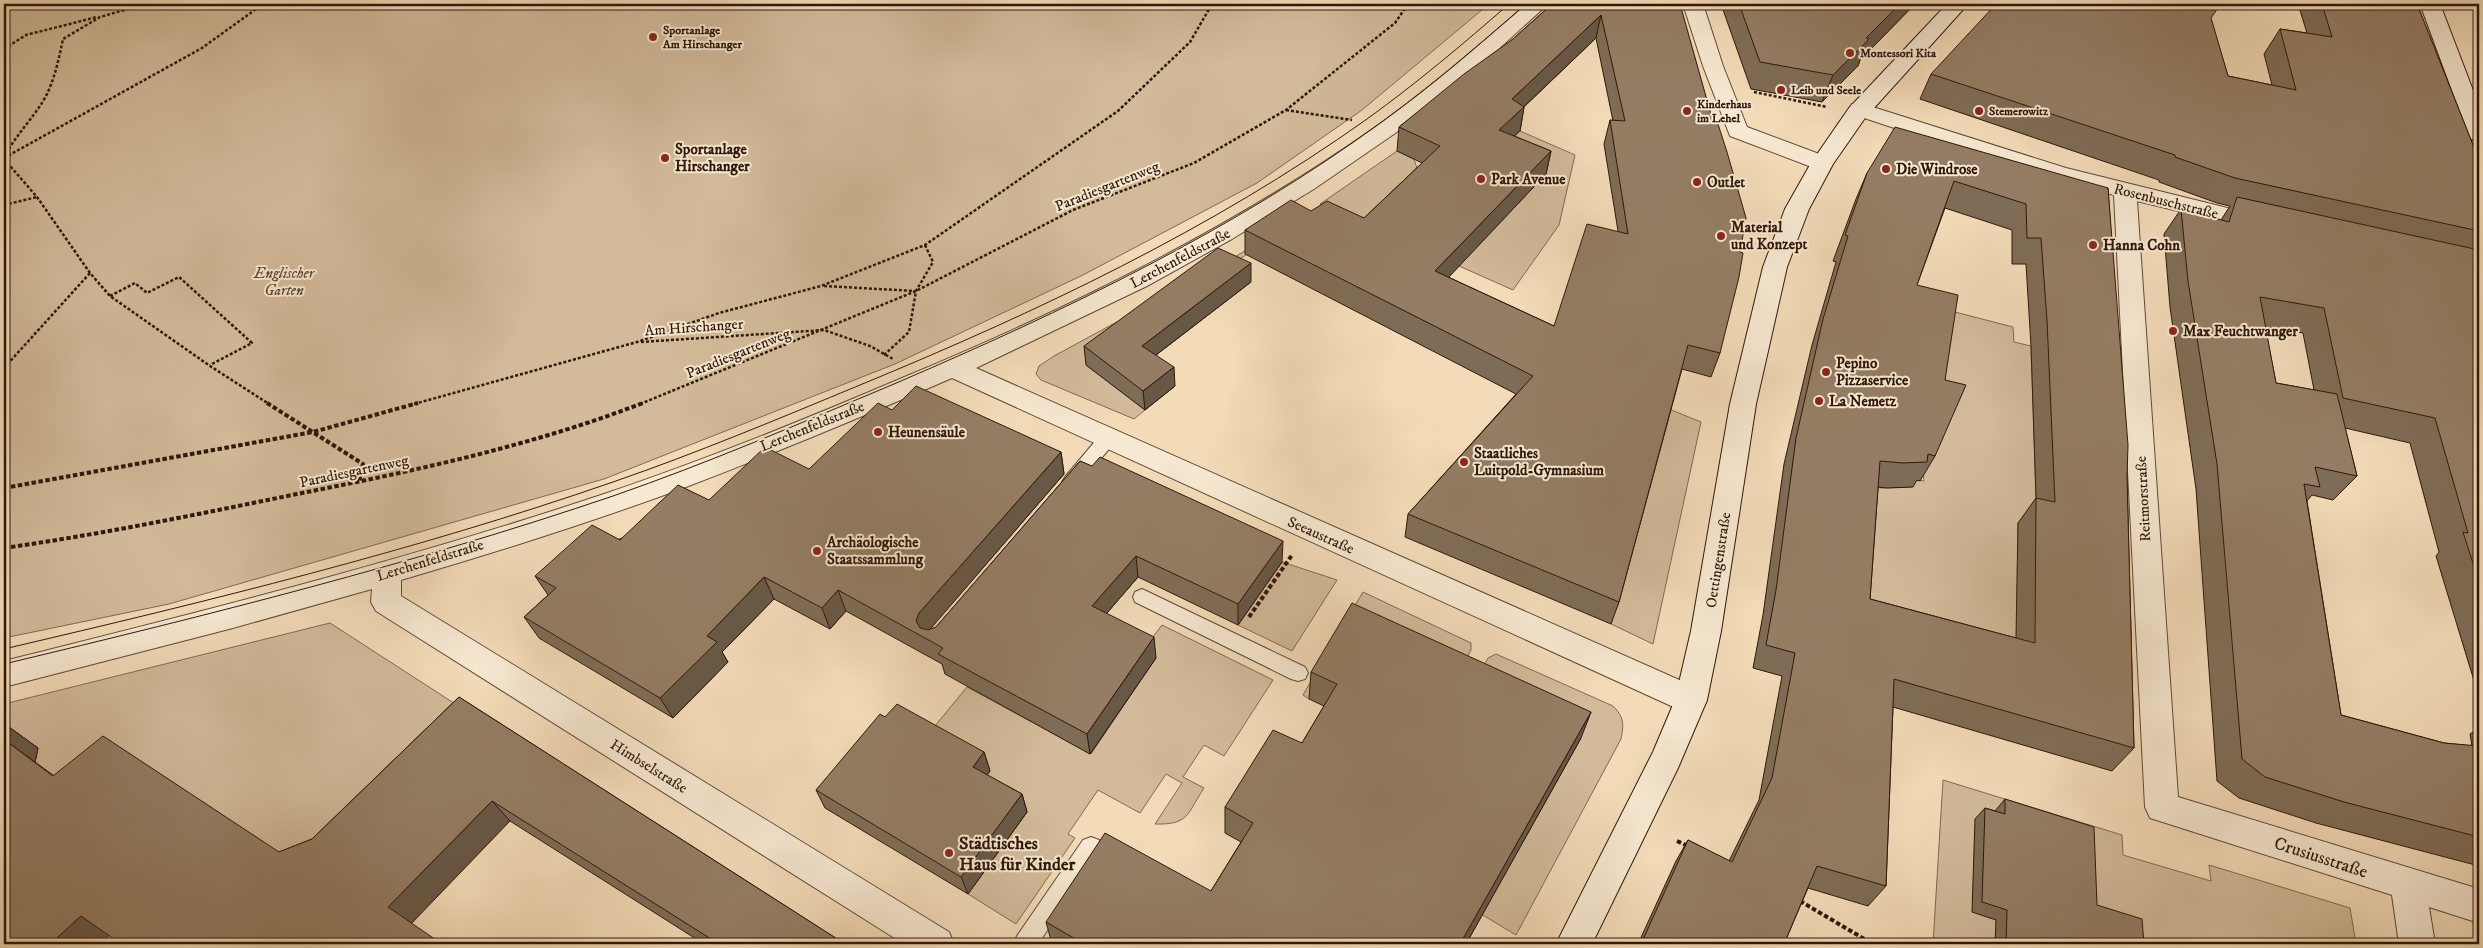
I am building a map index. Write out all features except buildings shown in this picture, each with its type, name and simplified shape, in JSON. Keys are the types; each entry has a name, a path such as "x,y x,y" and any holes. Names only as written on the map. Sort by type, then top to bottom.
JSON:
{"street":[{"name":"Lerchenfeldstraße","path":"4,674 387,574 535,528 683,477 953,368 1030,334 1133,284 1227,234 1284,199 1382,133 1467,69 1538,4"},
{"path":"1693,4 1720,86 1738,131 1822,163"},
{"name":"Oettingenstraße","path":"1574,944 1667,758 1691,700 1706,631 1743,404 1775,267 1797,209 1822,163 1858,111 1958,4"},
{"path":"2430,4 2479,134"},
{"name":"Rosenbuschstraße","path":"1858,111 2007,160 2125,192 2280,227"},
{"name":"Reitmorstraße","path":"2125,192 2162,807"},
{"name":"Seeaustraße","path":"953,368 1691,700"},
{"name":"Himbselstraße","path":"387,574 386,602 936,944"},
{"name":"Crusiusstraße","path":"2162,807 2479,906"},
{"path":"2408,884 2417,944"}],"lane":[{"path":"1061,494 1108,438"},
{"path":"1142,597 1298,673"},
{"path":"1025,944 1091,847"}],"path":[{"path":"4,49 26,35 145,4"},
{"path":"4,158 202,48 263,4"},
{"path":"4,488 313,432 457,394 637,342 718,314 821,286 925,245 1118,111 1190,42 1212,4"},
{"name":"Paradiesgartenweg","path":"4,548 101,534 358,482 490,453 609,416 916,292 1073,210 1194,163 1286,110 1395,23 1408,4"},
{"path":"4,158 10,145 43,100 57,66 64,39 100,17"},
{"path":"1720,86 1858,111"},
{"path":"1286,110 1349,118"},
{"path":"4,158 37,197 90,273 110,296 210,366 363,464 358,482"},
{"path":"4,205 37,197"},
{"path":"884,355 909,332 916,292 933,262 925,245"},
{"path":"4,368 90,273"},
{"path":"110,296 136,283 147,293 179,277 252,342 210,366"},
{"path":"821,286 916,292"},
{"name":"Am Hirschanger","path":"637,342 824,330 870,346 884,355 897,360"},
{"path":"1232,642 1292,554"},
{"path":"1677,841 1694,849"},
{"path":"1795,898 1866,940 1878,944"}],"green space":[{"name":"Englischer Garten","path":"4,4 1489,4 1362,110 1257,183 1083,275 895,364 604,479 169,604 4,638"},
{"path":"1520,131 1575,155 1559,225 1513,290 1320,204 1397,151 1414,159 1422,183 1511,139"},
{"path":"1290,224 1087,366 1145,410 1134,419 1041,380 1036,374 1039,366 1054,356 1218,267"},
{"path":"1831,280 2013,327 2014,342 2031,346 2037,527 2018,523 2016,667 1855,623 1859,485 1882,488 1912,487 1915,480 1924,481 1923,474"},
{"path":"1669,409 1701,422 1653,644 1611,624"},
{"path":"1282,562 1337,580 1292,651 1238,625"},
{"path":"1363,592 1471,643 1471,650 1455,680 1349,631 1309,699 1303,695"},
{"path":"330,623 477,718 303,871 82,796 35,762 38,748 4,731 4,704"},
{"path":"1162,625 1273,680 1224,756 1204,745 1183,777 1204,788 1190,811 1181,820 1166,824 1155,824 1182,783 1166,774 1140,813 1098,790 1068,834 1075,838 1016,924 968,894 1027,812 978,786 989,770 916,749 967,687 1091,754 1155,659 1142,651"},
{"path":"1496,654 1613,706 1621,717 1623,725 1621,739 1516,935 1481,914 1472,688 1488,658"},
{"path":"1943,780 2122,835 2123,855 2211,881 2209,865 2350,908 2356,944 1933,944"}],"tram line":[{"path":"4,649 234,593 387,553 538,507 706,448 926,357 1057,298 1185,233 1247,197 1367,119 1440,63 1509,4"},
{"path":"4,664 158,627 310,587 538,521 684,470 894,384 1084,298 1207,233 1267,198 1326,161 1402,107 1526,4"}],"place":[{"name":"Sportanlage Am Hirschanger","path":"653,37"},
{"name":"Montessori Kita","path":"1850,53"},
{"name":"Leib und Seele","path":"1781,90"},
{"name":"Kinderhaus im Lehel","path":"1687,111"},
{"name":"Stemerowitz","path":"1979,111"},
{"name":"Sportanlage Hirschanger","path":"665,158"},
{"name":"Die Windrose","path":"1886,169"},
{"name":"Park Avenue","path":"1481,179"},
{"name":"Outlet","path":"1697,182"},
{"name":"Material und Konzept","path":"1721,236"},
{"name":"Hanna Cohn","path":"2093,245"},
{"name":"Max Feuchtwanger","path":"2173,331"},
{"name":"Pepino Pizzaservice","path":"1826,372"},
{"name":"La Nemetz","path":"1819,401"},
{"name":"Heunensäule","path":"878,432"},
{"name":"Staatliches Luitpold-Gymnasium","path":"1464,462"},
{"name":"Archäologische Staatssammlung","path":"817,551"},
{"name":"Städtisches Haus für Kinder","path":"949,853"}]}
